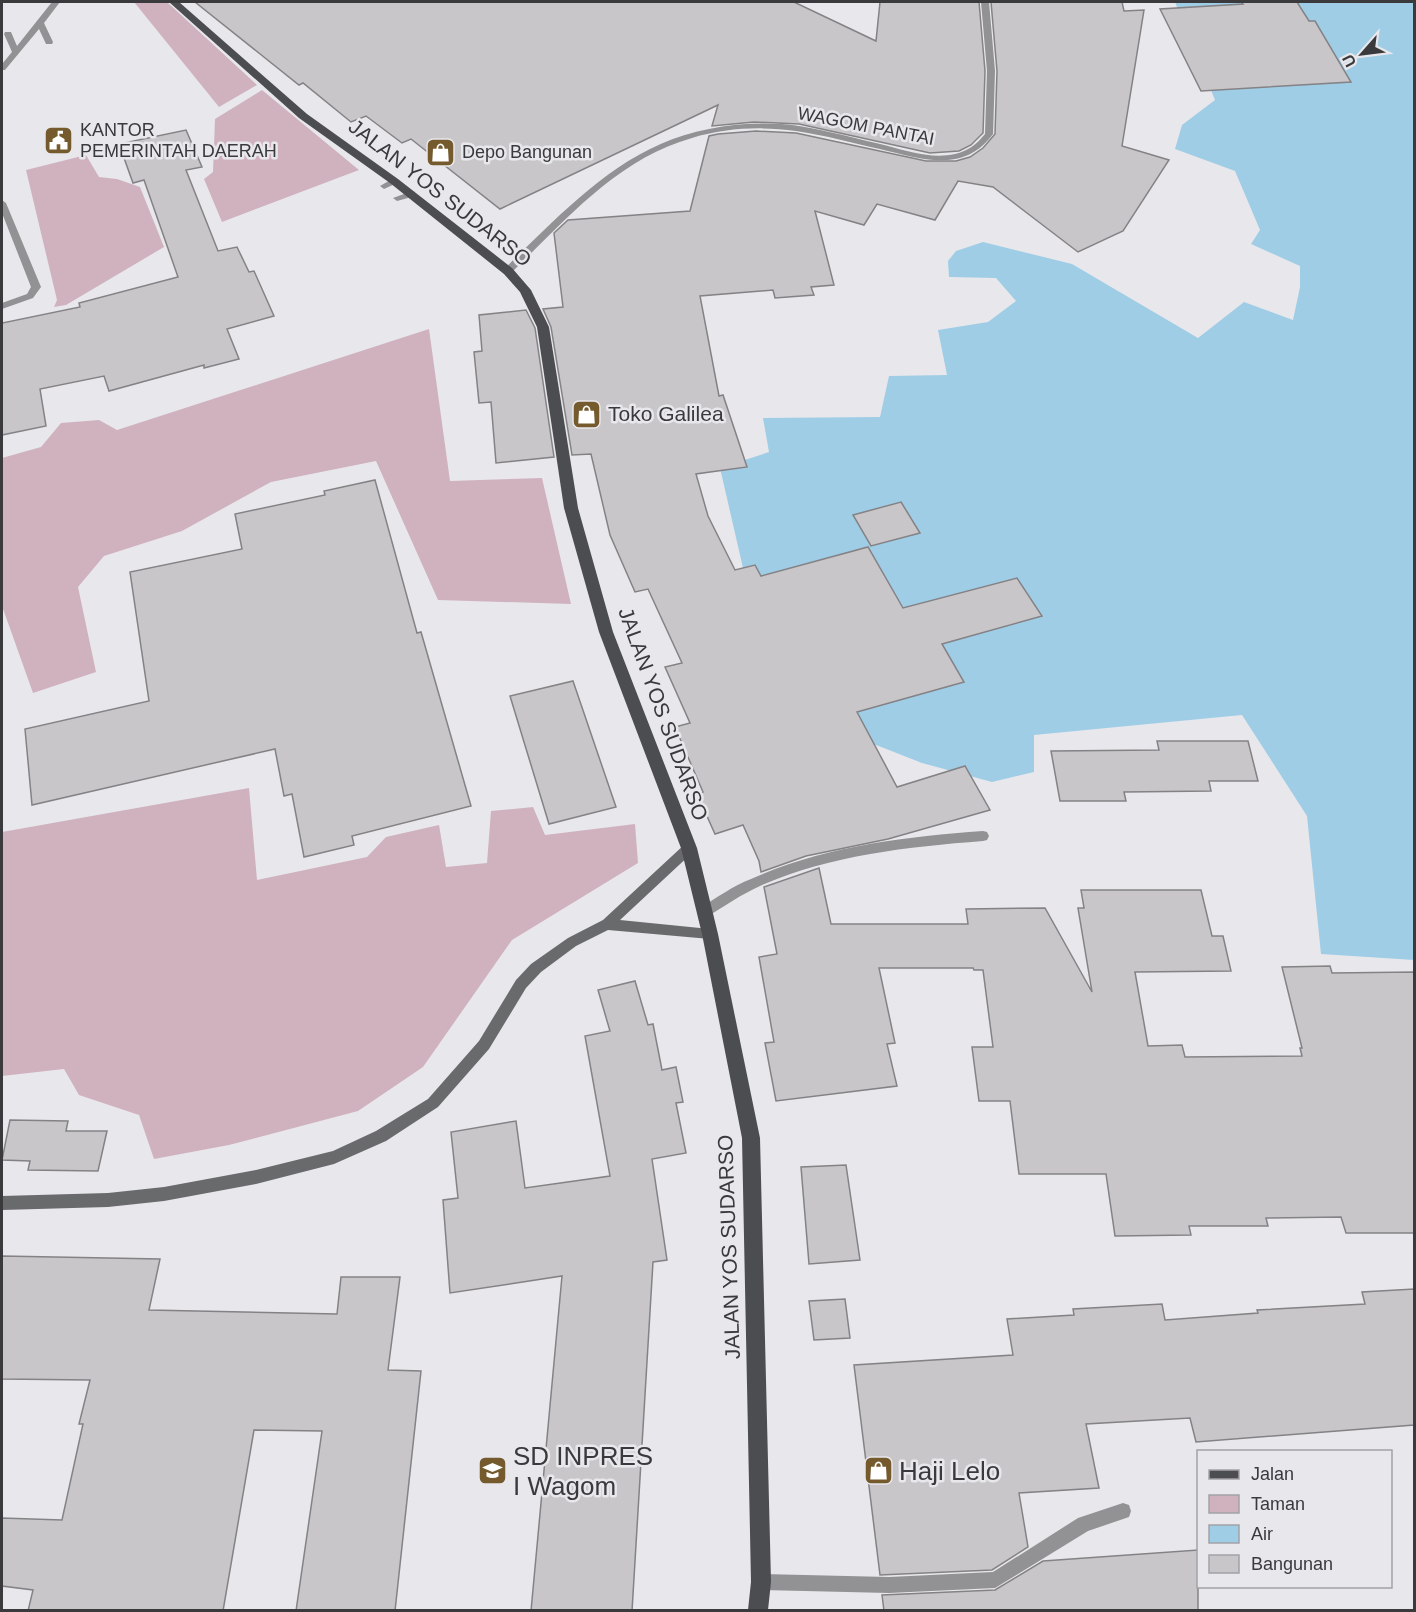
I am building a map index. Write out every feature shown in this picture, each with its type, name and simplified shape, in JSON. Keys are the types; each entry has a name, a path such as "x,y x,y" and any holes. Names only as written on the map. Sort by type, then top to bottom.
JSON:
{"main road":[{"name":"JALAN YOS SUDARSO","path":"174,2 303,116 389,183 412,194 508,271 525,290 543,327 571,508 606,632 689,848 710,934 751,1138 760,1582 758,1611"},
{"path":"2,1203 108,1200 164,1194 256,1177 334,1157 381,1136 433,1103 484,1045 521,984 536,968 572,942 607,924 689,848"},
{"path":"607,924 710,934"}],"street":[{"path":"2,68 56,2"},
{"name":"WAGOM PANTAI","path":"508,271 596,188 643,154 687,137 728,129 782,127 815,132 917,156 950,158 972,152 989,135 991,71 985,2"},
{"path":"40,23 49,42"},
{"path":"8,34 16,52"},
{"path":"397,198 412,194"},
{"path":"2,203 36,287 30,296 2,306"},
{"path":"704,912 754,883 829,858 888,844 983,836"},
{"path":"760,1582 889,1585 995,1580 1084,1524 1123,1511"}],"green space":[{"path":"134,2 167,2 257,85 219,107"},
{"path":"262,90 359,170 222,222 204,179 213,172 215,119"},
{"path":"86,155 99,177 117,179 140,187 164,247 66,305 54,307 57,300 26,170"},
{"path":"429,329 450,481 542,478 571,604 438,600 376,461 271,482 182,531 104,556 78,587 96,672 33,693 2,606 2,458 41,447 61,423 99,420 117,430"},
{"path":"249,788 257,880 367,857 386,837 439,825 446,867 487,863 491,811 533,807 545,835 635,824 638,863 512,940 423,1067 358,1111 229,1145 154,1159 139,1115 79,1095 64,1069 2,1076 2,832"}],"water":[{"path":"1175,2 1414,2 1414,960 1321,954 1307,816 1242,715 1034,735 1034,772 992,782 922,763 815,721 746,581 720,468 769,452 763,418 880,417 889,376 947,375 938,330 988,322 1016,301 996,278 949,277 948,261 956,251 983,242 1072,264 1198,338 1244,302 1293,320 1300,287 1300,266 1251,244 1260,230 1235,171 1175,149 1182,125 1215,100"}],"building":[{"path":"195,2 794,2 876,41 880,2 979,2 985,71 983,133 971,145 959,151 930,153 799,124 754,122 712,126 718,105 500,209 411,139 402,143 366,116 351,122 303,83 299,85"},
{"path":"991,2 1122,2 1124,11 1144,10 1122,146 1169,160 1123,231 1078,252 993,187 958,181 935,220 877,204 864,225 815,211 834,285 811,287 814,295 775,298 773,290 700,296 719,396 723,395 747,467 696,474 708,516 735,570 755,565 761,576 868,547 903,608 1017,578 1042,616 942,644 964,682 857,712 897,787 965,766 990,810 888,839 806,856 761,872 759,861 743,825 715,834 697,794 703,792 675,727 690,723 665,667 682,663 648,589 635,592 610,535 591,454 572,455 551,327 543,309 563,307 554,233 568,220 690,211 709,136 718,134 756,131 796,133 926,161 956,161 970,157 983,148 995,134 997,71"},
{"path":"1241,2 1297,2 1309,21 1315,21 1351,82 1201,91 1160,9 1243,4"},
{"path":"186,130 202,167 186,170 218,251 237,247 249,272 254,271 274,316 227,329 239,359 204,368 204,365 109,391 104,376 40,389 46,426 2,435 2,323 80,307 79,303 178,277 144,180 133,183 119,144"},
{"path":"526,310 535,328 554,457 496,463 491,402 479,403 474,352 482,351 479,315"},
{"path":"375,480 417,633 421,632 471,806 352,836 354,845 304,857 292,794 284,796 275,749 32,805 25,729 149,701 130,572 242,549 235,514 325,495 324,491"},
{"path":"901,502 920,533 871,546 853,515"},
{"path":"573,681 616,807 549,824 510,696"},
{"path":"1157,741 1248,741 1258,781 1209,781 1211,791 1124,792 1126,801 1060,801 1051,751 1159,750"},
{"path":"819,868 831,924 968,924 966,909 1045,908 1092,992 1078,908 1084,908 1081,890 1201,890 1212,936 1223,936 1231,971 1135,972 1148,1046 1182,1045 1185,1057 1302,1056 1282,967 1330,966 1332,973 1414,972 1414,1233 1346,1233 1341,1217 1266,1218 1268,1226 1189,1226 1191,1235 1115,1236 1106,1174 1019,1174 1010,1101 979,1101 972,1047 993,1047 983,970 973,968 879,968 895,1043 887,1044 897,1086 776,1101 765,1043 774,1042 759,957 777,954 764,887"},
{"path":"635,981 648,1025 653,1024 662,1070 676,1067 683,1102 676,1103 686,1153 652,1159 667,1260 653,1262 632,1611 531,1611 562,1276 450,1293 443,1200 458,1198 451,1132 516,1121 525,1188 610,1176 585,1036 610,1031 598,990"},
{"path":"10,1120 68,1121 66,1131 107,1131 98,1171 28,1170 30,1161 2,1160"},
{"path":"846,1165 860,1260 809,1264 801,1167"},
{"path":"2,1256 160,1259 149,1310 337,1314 341,1277 400,1277 388,1370 421,1371 395,1611 296,1611 322,1431 254,1430 223,1611 28,1611 33,1590 2,1586 2,1518 62,1520 83,1424 79,1424 90,1380 2,1379"},
{"path":"1414,1289 1414,1425 1196,1442 1190,1418 1086,1424 1099,1488 1019,1493 1028,1547 992,1570 880,1575 854,1365 1013,1355 1007,1319 1074,1315 1073,1309 1162,1304 1165,1320 1258,1313 1257,1310 1365,1304 1362,1292"},
{"path":"845,1299 850,1338 814,1340 809,1301"},
{"path":"1197,1550 1198,1611 884,1611 882,1595 995,1590 1043,1561"}],"place":[{"name":"KANTOR PEMERINTAH DAERAH","path":"59,140"},
{"name":"Depo Bangunan","path":"441,152"},
{"name":"Toko Galilea","path":"587,414"},
{"name":"SD INPRES I Wagom","path":"492,1471"},
{"name":"Haji Lelo","path":"878,1471"}]}
